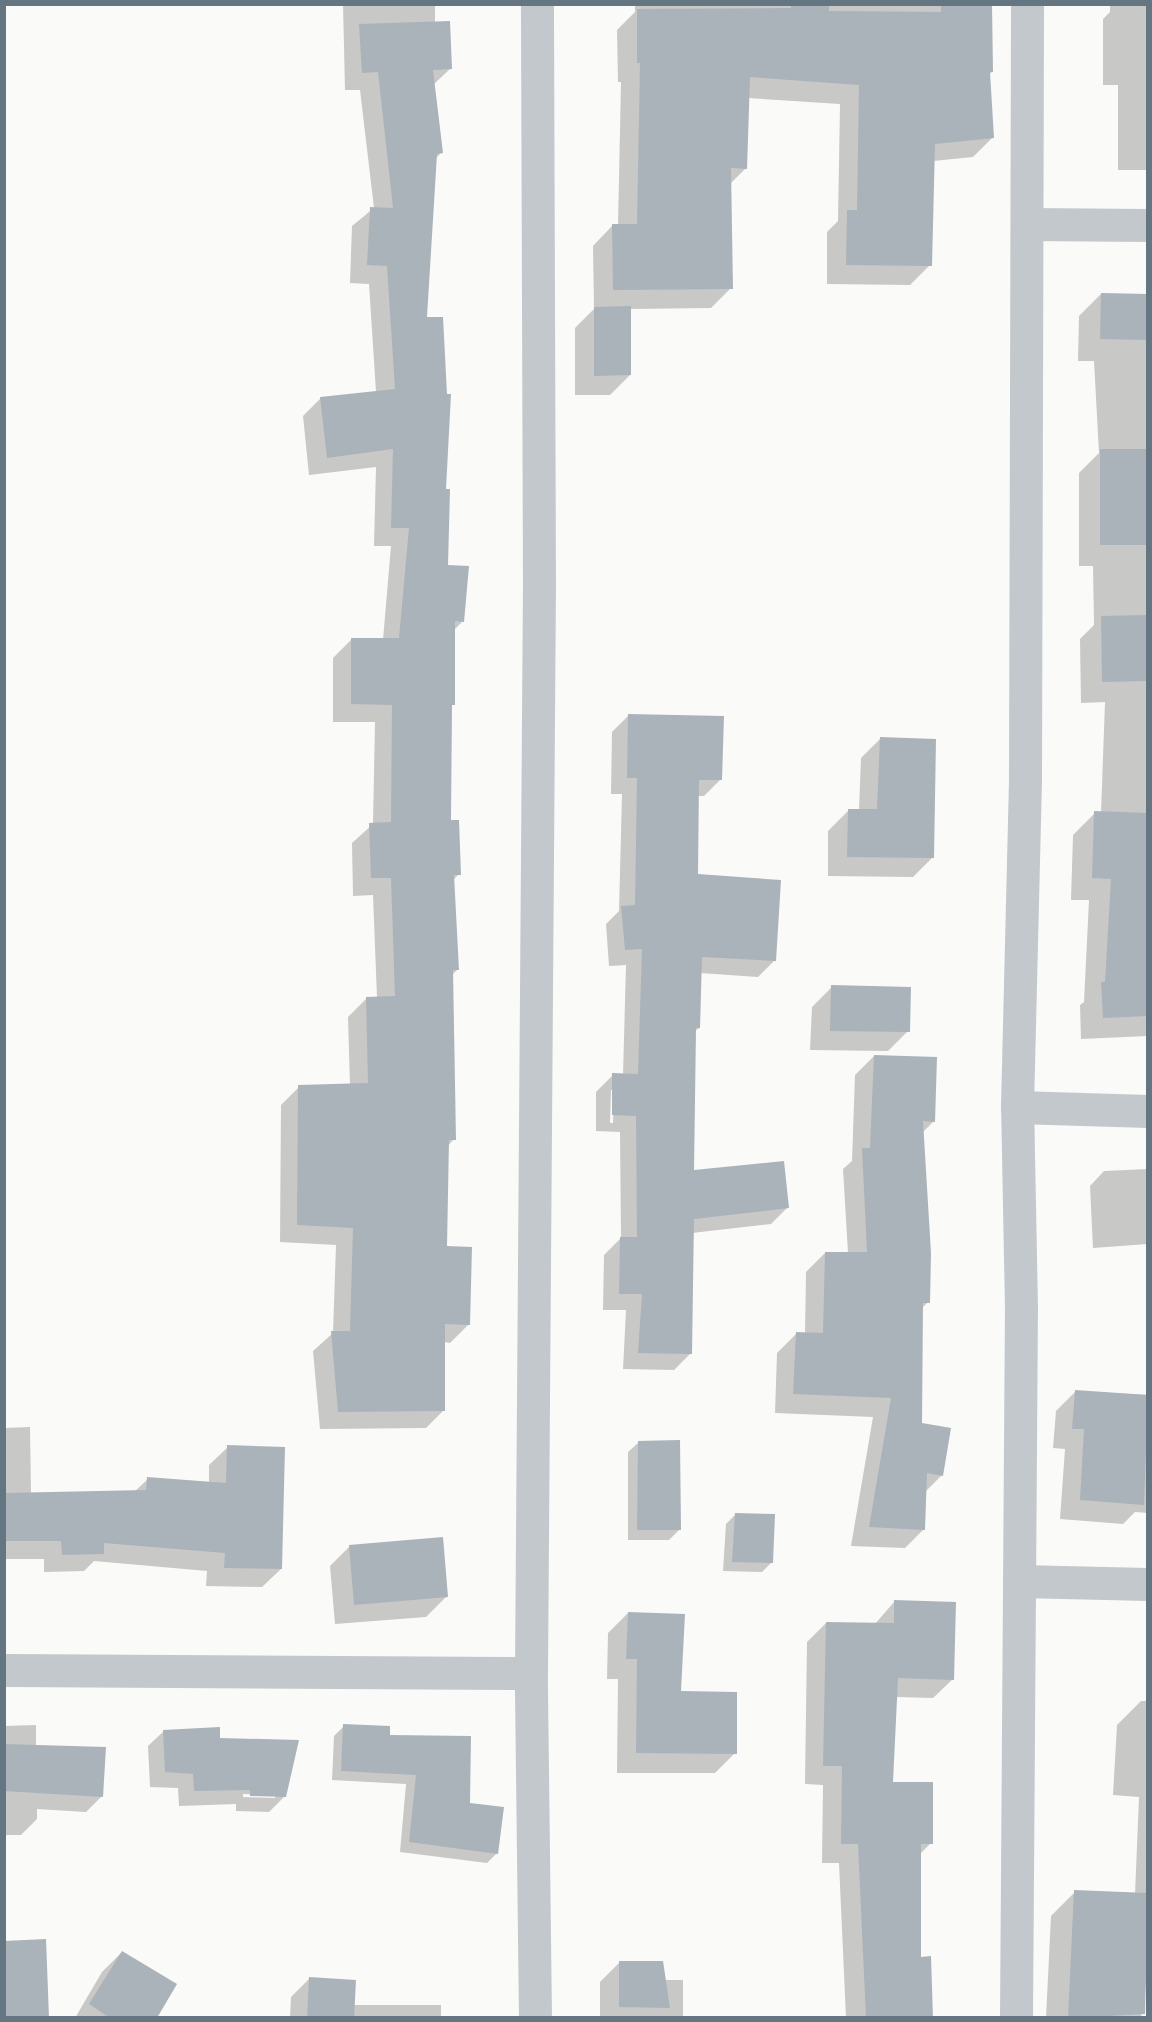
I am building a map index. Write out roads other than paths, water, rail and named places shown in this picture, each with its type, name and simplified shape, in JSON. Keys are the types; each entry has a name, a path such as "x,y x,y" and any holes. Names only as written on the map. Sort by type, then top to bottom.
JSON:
{"street":[{"path":"535,2018 531,1673 539,590 537,4"},
{"path":"1016,2018 1021,1309 1017,1107 1025,779 1023,523 1027,4"},
{"path":"1027,224 1148,225"},
{"path":"1017,1107 1148,1111"},
{"path":"1019,1581 1148,1584"},
{"path":"4,1670 531,1673"}]}
